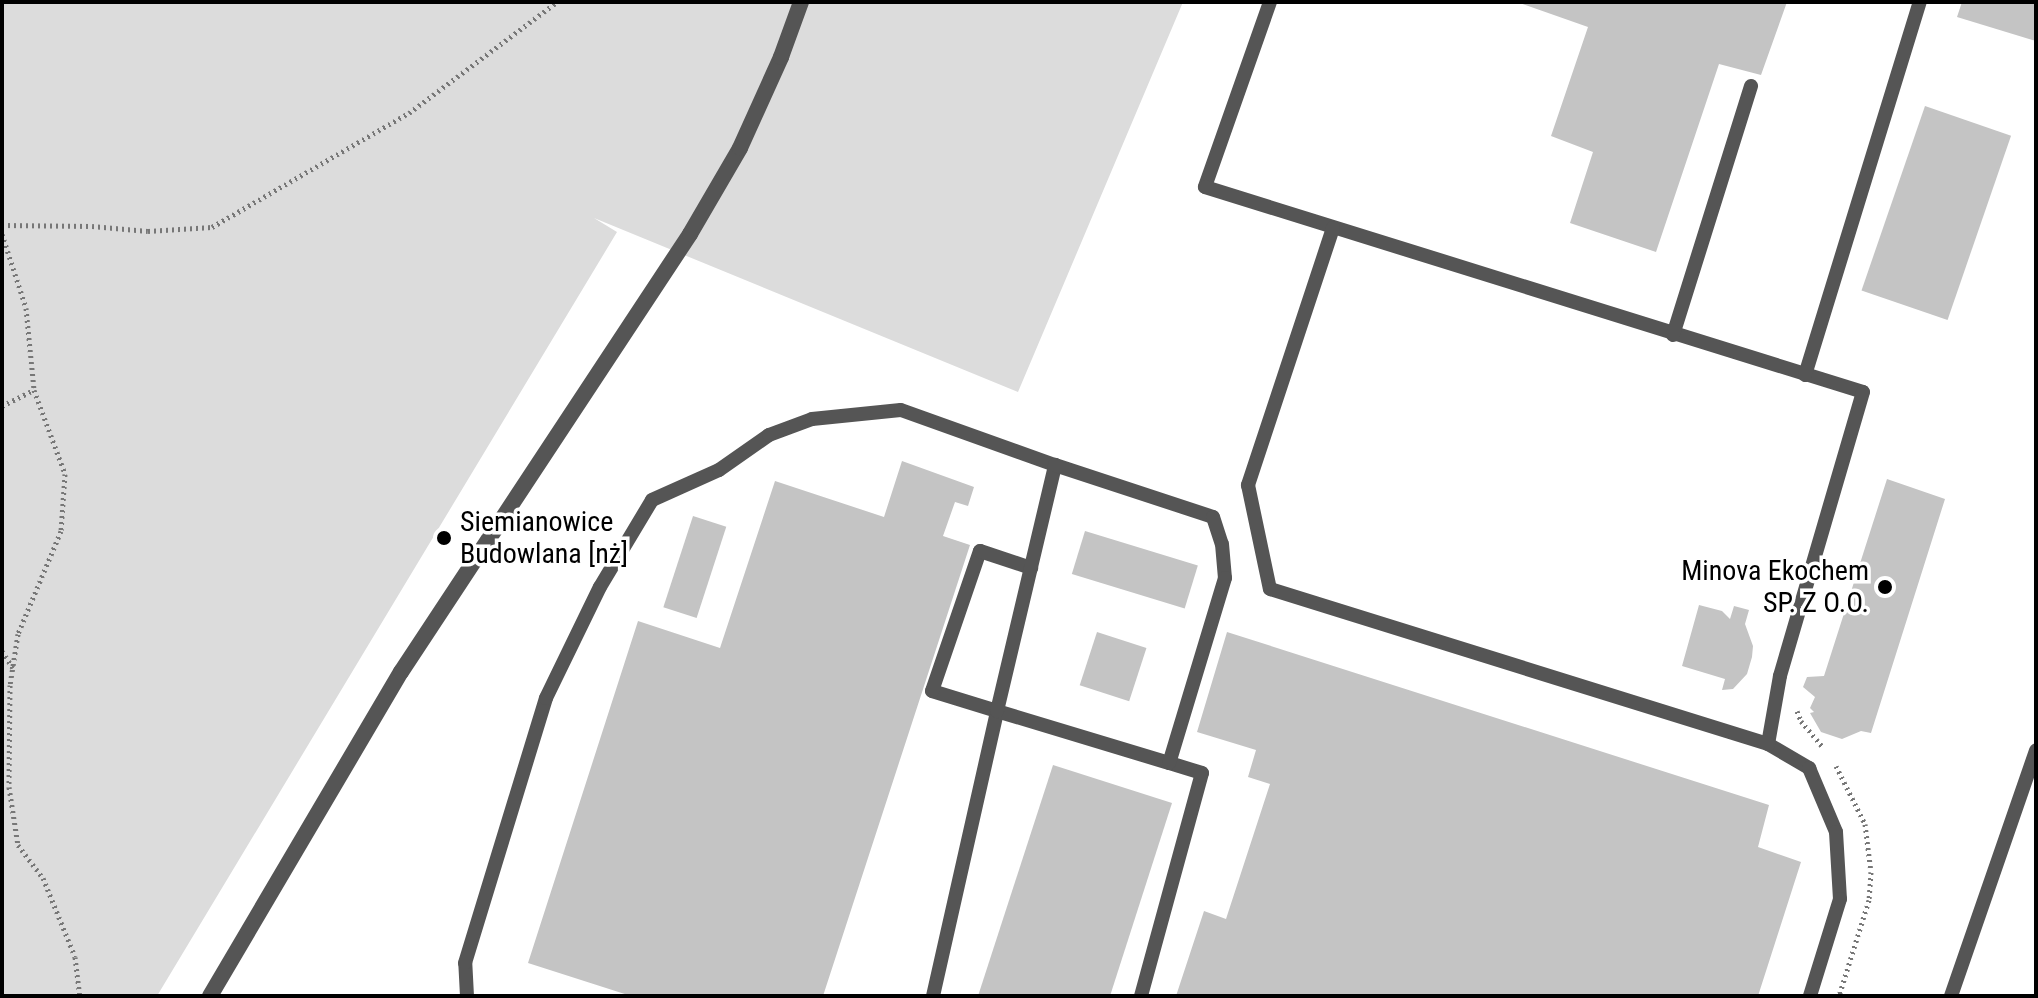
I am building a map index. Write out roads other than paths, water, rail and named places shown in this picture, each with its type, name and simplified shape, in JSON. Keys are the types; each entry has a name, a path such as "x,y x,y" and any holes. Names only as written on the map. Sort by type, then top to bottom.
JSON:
{"street":[{"path":"210,996 401,672 690,234 740,148 781,57 801,2"}],"lane":[{"path":"1270,2 1205,187 1863,392 1780,676 1768,744"},
{"path":"1805,375 1920,2"},
{"path":"1673,335 1751,86"},
{"path":"1333,228 1248,485 1270,589 1768,744 1809,768 1836,832 1840,899 1810,996"},
{"path":"467,996 465,963 546,698 600,587 652,500 719,470 769,435 812,419 901,410 1213,517 1222,544 1225,578 1169,763"},
{"path":"933,996 1055,465"},
{"path":"1031,568 980,551 932,691 1202,773 1141,996"},
{"path":"1951,996 2036,750"}],"place":[{"name":"Siemianowice Budowlana [nż]","path":"444,538"},
{"name":"Minova Ekochem SP. Z O.O.","path":"1885,587"}]}
